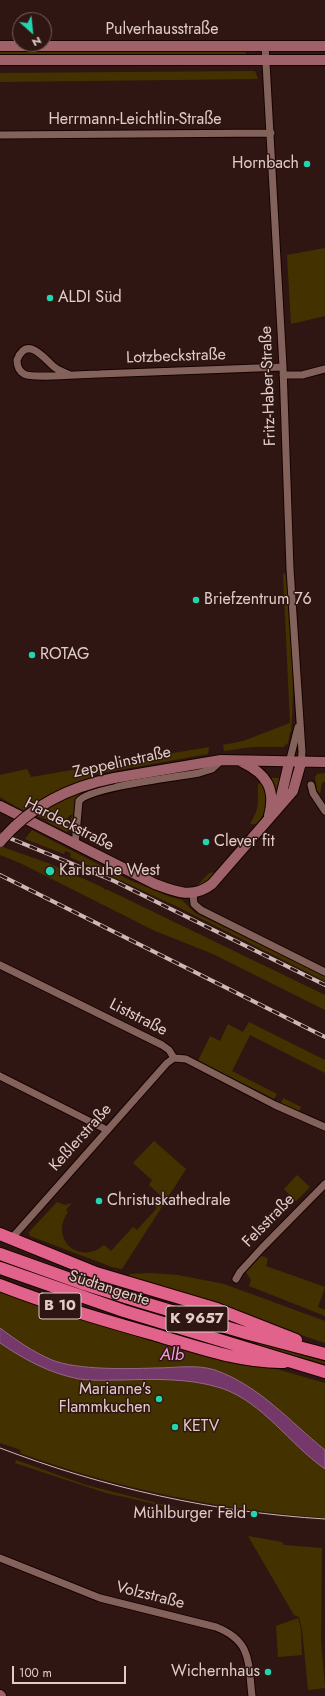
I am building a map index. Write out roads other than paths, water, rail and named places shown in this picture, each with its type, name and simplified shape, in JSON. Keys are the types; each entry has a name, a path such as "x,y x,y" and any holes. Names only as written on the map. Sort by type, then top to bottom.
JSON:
{"highway":[{"name":"B 10","path":"3,1245 217,1310 293,1338 311,1350"},
{"name":"Südtangente","path":"3,1245 104,1291 250,1334 325,1354"},
{"name":"Südtangente","path":"0,1268 124,1311 325,1372"},
{"name":"B 10","path":"0,1285 76,1311 207,1350 268,1363 295,1362"}],"street":[{"name":"Fritz-Haber-Straße","path":"266,45 283,375 290,569 299,725 302,752 301,763"},
{"name":"Pulverhausstraße","path":"0,46 325,46"},
{"name":"Pulverhausstraße","path":"0,60 325,60"},
{"name":"Herrmann-Leichtlin-Straße","path":"0,135 271,133"},
{"name":"Lotzbeckstraße","path":"70,375 54,367 41,353 33,349 22,353 17,360 19,369 28,375 70,375 282,367"},
{"path":"283,375 302,375 325,369"},
{"name":"Fritz-Haber-Straße","path":"289,762 299,725"},
{"name":"Zeppelinstraße","path":"0,842 15,825 30,812 65,792 98,781 221,760 301,763"},
{"name":"Zeppelinstraße","path":"75,845 79,801 83,797 108,789 209,770 221,760"},
{"path":"236,760 252,767 261,774 268,783 272,794 269,818"},
{"path":"279,806 289,762"},
{"path":"325,762 301,763 293,791 212,884 200,892 193,894 194,904 201,910 325,972"},
{"path":"311,785 312,793 325,811"},
{"name":"Hardeckstraße","path":"0,806 155,884 175,892 193,894"},
{"name":"Liststraße","path":"0,965 162,1045 169,1050 174,1058 186,1059 275,1106 325,1127"},
{"name":"Keßlerstraße","path":"3,1245 108,1130 166,1063 174,1058"},
{"path":"0,1076 108,1130"},
{"name":"Felsstraße","path":"236,1278 262,1248 325,1184"},
{"name":"Volzstraße","path":"0,1558 100,1598 227,1631 237,1638 246,1653 252,1696"}],"tram line":[{"path":"0,1448 79,1475 160,1496 241,1511 325,1519"}],"railway":[{"path":"0,834 114,881 325,985"},
{"path":"0,875 325,1037"}],"place":[{"name":"Hornbach","path":"307,164"},
{"name":"ALDI Süd","path":"50,298"},
{"name":"Briefzentrum 76","path":"196,600"},
{"name":"ROTAG","path":"32,655"},
{"name":"Clever fit","path":"206,842"},
{"name":"Karlsruhe West","path":"50,871"},
{"name":"Christuskathedrale","path":"99,1201"},
{"name":"Marianne's Flammkuchen","path":"159,1399"},
{"name":"KETV","path":"175,1427"},
{"name":"Mühlburger Feld","path":"254,1514"},
{"name":"Wichernhaus","path":"268,1672"}],"water label":[{"name":"Alb","path":"172,1356"}]}
